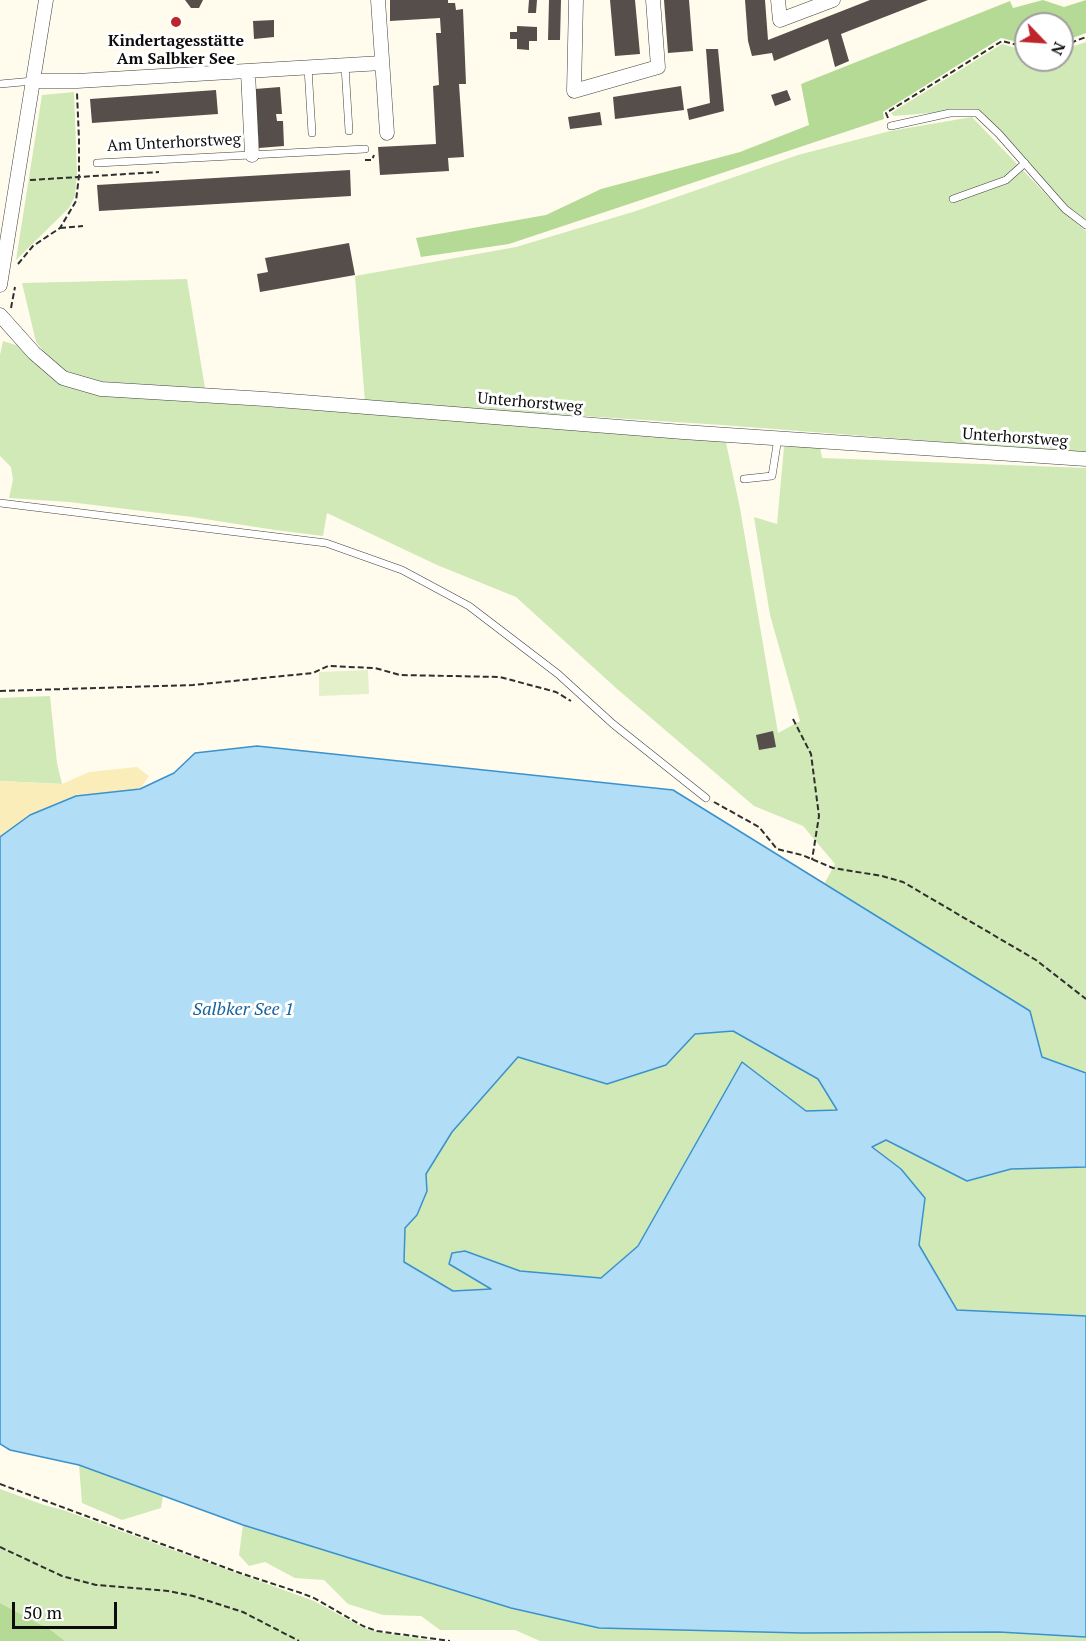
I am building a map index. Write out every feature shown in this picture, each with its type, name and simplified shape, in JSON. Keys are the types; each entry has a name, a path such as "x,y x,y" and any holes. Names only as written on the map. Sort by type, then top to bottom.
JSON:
{"street":[{"path":"0,285 46,0"},
{"path":"378,0 387,133"},
{"path":"576,0 574,91 658,67 653,0"},
{"path":"778,0 780,20 833,0"},
{"path":"33,81 77,81 382,63"},
{"name":"Am Unterhorstweg","path":"248,72 252,155"},
{"name":"Unterhorstweg","path":"4,319 34,353 63,378 100,389 1086,459"}],"lane":[{"path":"345,66 349,131"},
{"path":"308,68 312,133"},
{"path":"0,84 33,81"},
{"path":"891,126 950,113 977,113 1065,209 1086,225"},
{"name":"Am Unterhorstweg","path":"97,164 366,149"},
{"path":"953,200 1006,180 1025,163"},
{"path":"744,479 772,476 778,438"},
{"path":"0,503 326,543 402,570 469,606 558,674 613,724 706,798"}],"path":[{"path":"891,126 886,113 1002,41 1014,44"},
{"path":"16,265 33,246 60,228 76,201 79,139 77,81"},
{"path":"60,228 83,226"},
{"path":"4,319 15,286"},
{"path":"0,691 193,685 313,673 328,666 375,668 399,675 500,677 556,692 576,704"},
{"path":"793,719 811,754 819,816 812,860"},
{"path":"706,798 759,827 777,849 802,855 833,868 903,882 1036,960 1086,999"},
{"path":"0,1485 308,1596 363,1626 450,1641"},
{"path":"0,1547 62,1576 96,1585 168,1591 213,1602 243,1612 299,1641"}],"green space":[{"path":"1043,0 1064,7 1086,0 1086,33 1074,38 1074,12 1014,12 1014,41 1001,38 883,112 884,119 509,244 421,257 416,238 546,215 601,189 740,152 809,125 801,84 1010,1 1013,8"},
{"path":"1086,42 1086,222 1073,212 978,109 894,116 891,113 1002,44 1014,48 1014,72 1074,72 1074,46"},
{"path":"74,92 77,173 75,196 69,208 16,260 42,95"},
{"path":"972,117 1062,211 1086,231 1086,453 722,425 365,402 355,276 516,247 636,211 798,155 890,131"},
{"path":"187,279 205,388 103,382 59,369 36,342 22,283"},
{"path":"3,341 22,347 41,369 61,385 96,395 725,438 740,508 778,733 800,721 770,615 754,517 777,524 784,447 820,446 822,458 1086,468 1086,1073 1042,1057 1030,1011 824,884 835,864 803,826 754,806 616,688 516,597 437,565 327,513 323,536 69,502 9,498 13,480 11,467 0,456 0,355"},
{"path":"368,670 369,694 319,696 319,672"},
{"path":"50,696 57,763 62,784 0,781 0,698"},
{"path":"733,1031 818,1079 837,1110 806,1111 742,1062 638,1246 601,1278 520,1271 465,1251 492,1289 453,1291 404,1262 405,1227 417,1215 427,1191 425,1174 452,1132 518,1056 607,1084 666,1065 695,1034"},
{"path":"886,1140 967,1181 1011,1169 1086,1167 1086,1316 958,1310 919,1245 925,1198 871,1147"},
{"path":"79,1465 163,1496 161,1508 122,1520 82,1503"},
{"path":"0,1489 314,1601 362,1627 377,1632 436,1641 65,1641 51,1630 0,1603"},
{"path":"243,1525 511,1608 599,1628 802,1633 999,1632 1086,1637 1086,1641 540,1641 515,1630 440,1630 421,1616 383,1615 348,1604 324,1580 295,1578 265,1562 249,1566 239,1555"},
{"path":"0,1603 51,1630 65,1641 0,1641"}],"sand":[{"path":"137,767 149,776 140,789 76,796 30,815 0,837 0,781 62,784 89,772"}],"water":[{"name":"Salbker See 1","path":"257,746 673,790 1030,1011 1042,1057 1086,1073 1086,1167 1011,1169 967,1181 886,1140 872,1147 901,1169 925,1198 919,1245 957,1310 1086,1316 1086,1637 999,1632 802,1633 599,1628 511,1608 243,1525 79,1465 10,1450 0,1444 0,837 30,815 76,796 140,789 174,773 195,753","holes":["733,1031 818,1079 837,1110 806,1111 742,1062 638,1246 601,1278 520,1271 465,1251 452,1253 449,1264 491,1289 453,1291 404,1262 405,1228 417,1215 427,1191 426,1174 452,1132 518,1057 607,1084 666,1065 695,1034"]}],"building":[{"path":"185,0 203,0 199,8 191,8"},
{"path":"390,0 448,0 448,3 455,3 456,10 463,9 466,84 459,84 464,157 448,158 449,171 380,175 378,147 436,144 433,86 439,85 436,33 441,33 440,18 390,21"},
{"path":"529,0 537,0 536,13 528,13"},
{"path":"549,0 561,0 560,40 548,40"},
{"path":"610,0 635,0 640,54 615,56"},
{"path":"664,0 689,0 693,51 668,53"},
{"path":"745,0 765,0 768,40 870,0 928,0 841,34 849,61 835,67 828,39 774,61 772,53 752,56 748,41"},
{"path":"274,20 274,37 254,39 253,21"},
{"path":"517,26 537,27 537,41 529,41 529,50 517,49 517,39 510,39 510,32 517,32"},
{"path":"706,49 718,49 724,111 689,120 687,109 710,103"},
{"path":"681,86 684,110 615,119 613,97"},
{"path":"280,87 282,114 276,114 277,121 283,121 284,146 259,148 255,89"},
{"path":"216,90 218,114 92,123 90,99"},
{"path":"787,90 791,100 775,106 771,95"},
{"path":"600,112 602,125 570,129 568,117"},
{"path":"350,170 351,196 99,211 97,185"},
{"path":"349,243 355,275 260,292 257,274 268,272 265,258"},
{"path":"773,731 776,747 759,750 756,735"}],"place":[{"name":"Kindertagesstätte Am Salbker See","path":"176,22"}]}
